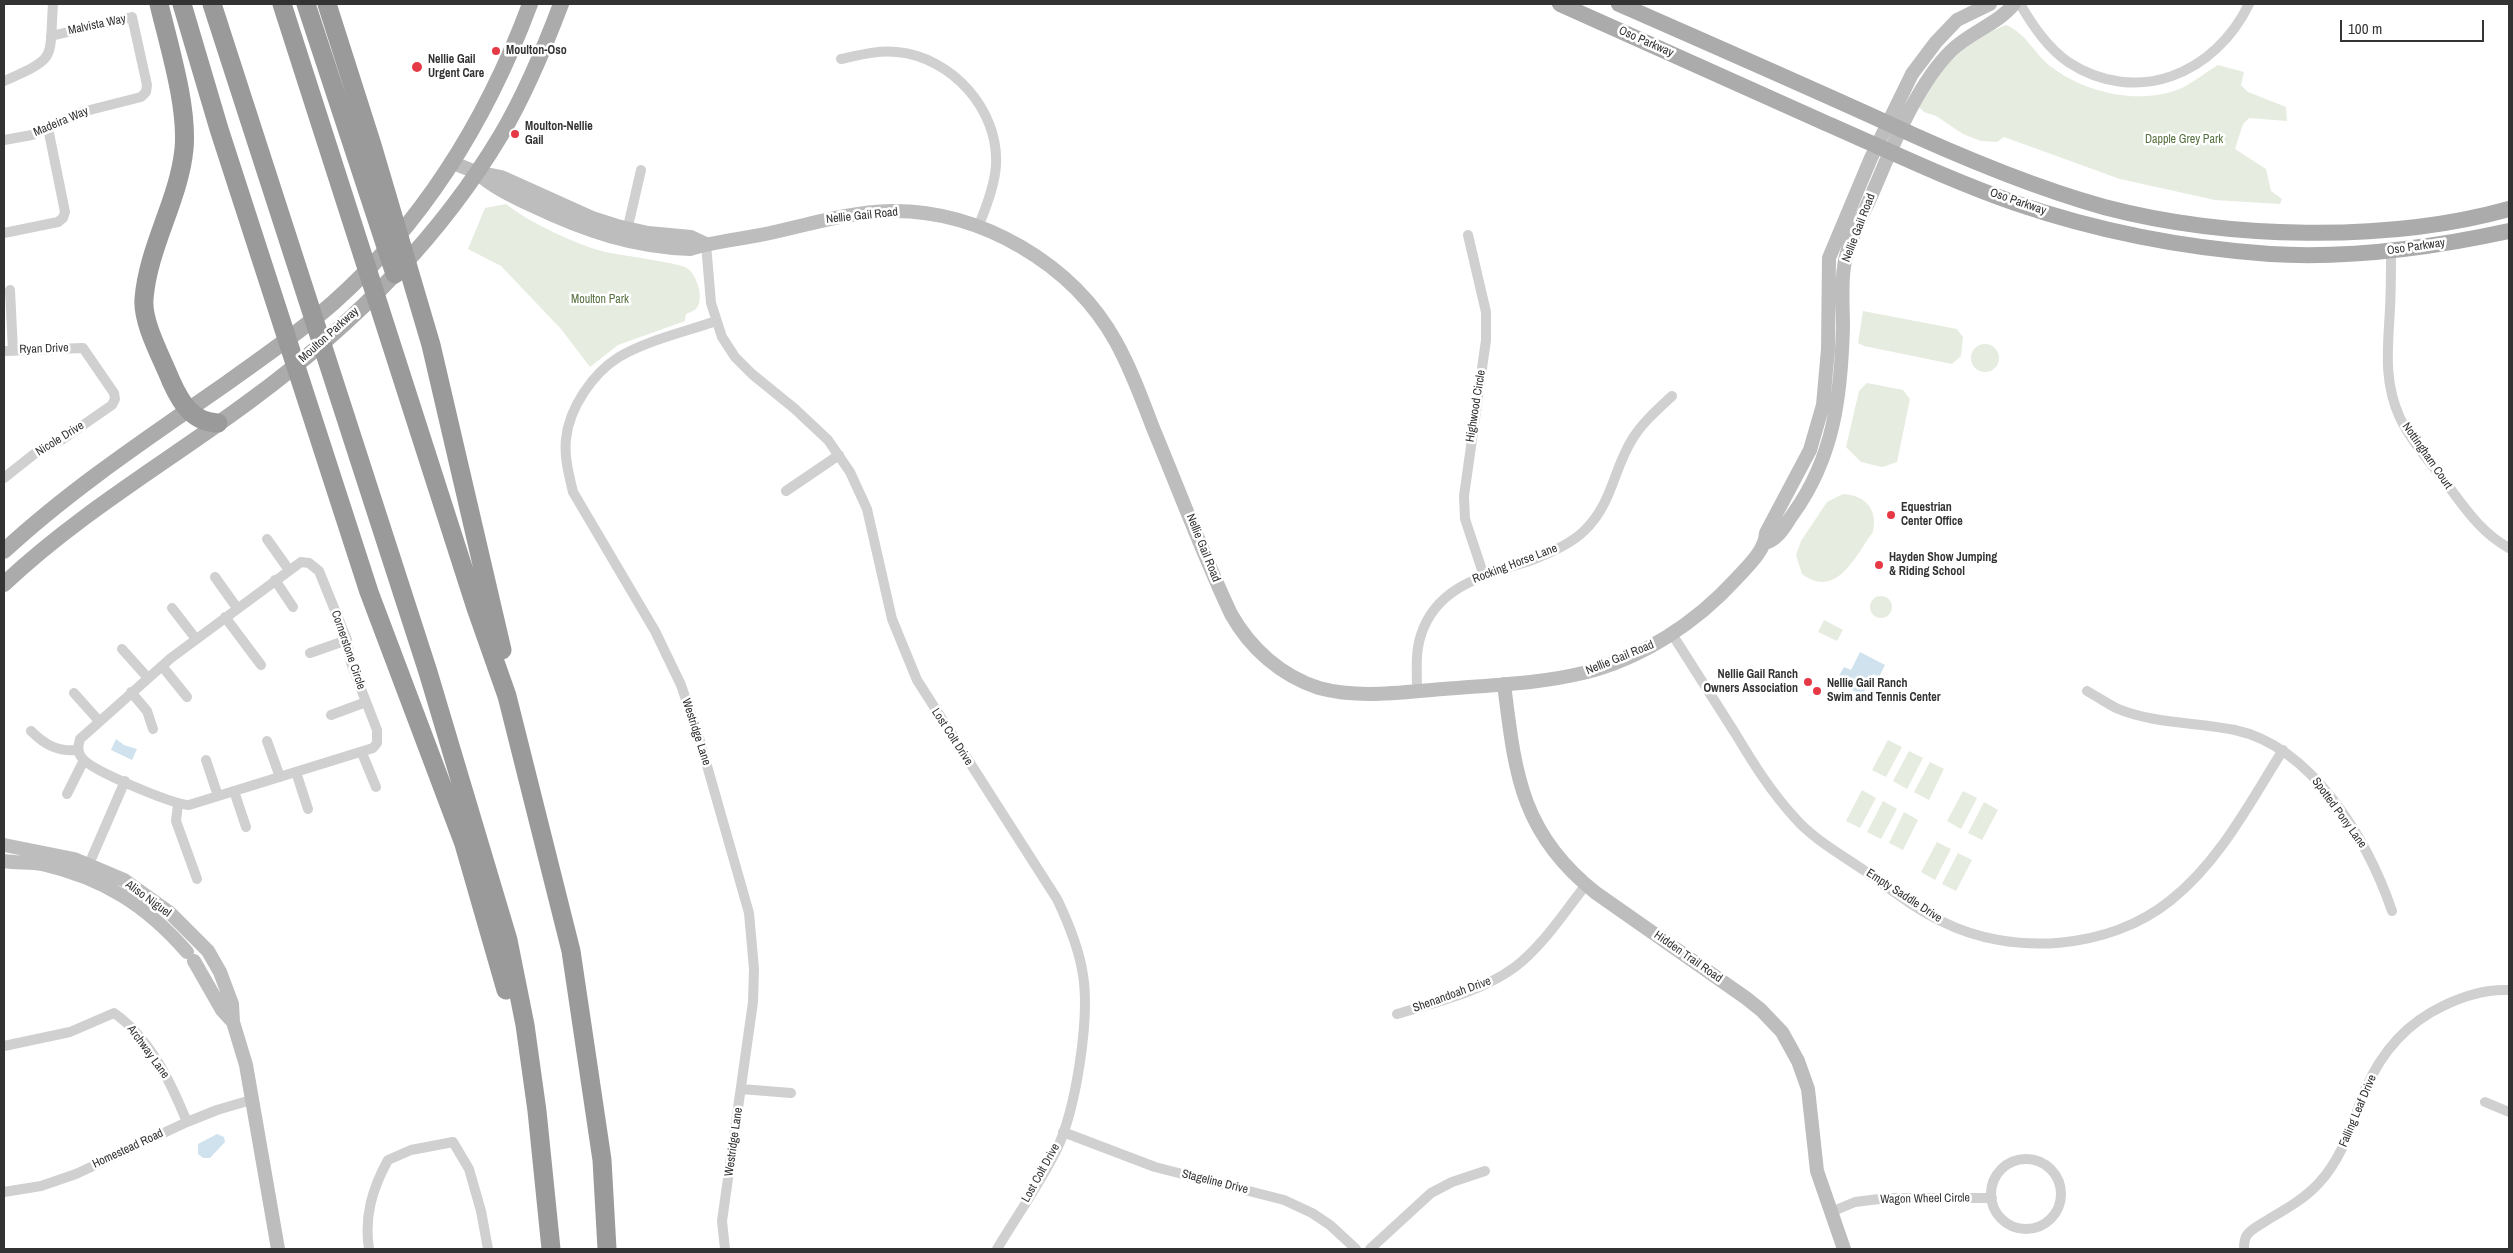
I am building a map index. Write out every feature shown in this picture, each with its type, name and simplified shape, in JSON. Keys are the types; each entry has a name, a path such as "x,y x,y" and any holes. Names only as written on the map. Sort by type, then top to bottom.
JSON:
{"highway":[{"path":"159,4 176,81 184,148 174,192 152,261 144,300 152,336 176,393 188,410 201,421 218,424"},
{"path":"182,4 369,592 464,844 501,972 537,1111"},
{"path":"212,4 428,672 508,940 525,1024 537,1111 551,1249"},
{"path":"282,4 476,608 507,696 571,951 602,1160 607,1249"},
{"path":"306,4 395,274"},
{"path":"326,4 372,145 431,344 504,660 507,696"}],"main road":[{"name":"Moulton Parkway","path":"4,551 63,499 313,320 353,284 386,250 453,162 505,68 530,4"},
{"name":"Moulton Parkway","path":"4,584 28,562 89,514 218,424 285,374 349,318 395,274 435,229 501,135 542,55 561,4"},
{"name":"Oso Parkway","path":"1560,4 1884,148 2016,203 2094,226 2172,243 2272,254 2316,255 2391,252 2509,231"},
{"name":"Oso Parkway","path":"1619,4 1989,168 2054,192 2115,209 2200,224 2248,230 2300,232 2378,230 2422,226 2509,209"}],"street":[{"path":"4,81 45,60 50,50 53,4"},
{"name":"Nellie Gail Road","path":"453,162 476,172 501,177 626,235 691,237 706,244 751,237 842,216 868,213 915,212 978,227 1019,246 1052,268 1104,322 1129,368 1222,594 1236,622 1249,641 1284,672 1318,687 1358,694 1504,684 1583,673 1621,660 1672,634 1710,605 1743,572 1765,543 1774,540 1803,500 1824,458 1837,413 1842,358 1844,265 1860,223 1884,148 1894,126 1912,74 1936,42 1957,20 1990,4"},
{"name":"Nellie Gail Road","path":"1894,126 1938,64 1970,34 2007,13 2014,4"},
{"path":"2020,4 2043,38 2068,62 2087,72 2109,80 2130,82 2172,78 2192,69 2210,57 2224,41 2249,4"},
{"name":"Malvista Way","path":"50,36 132,18 147,85 146,92"},
{"path":"841,59 872,53 898,52 918,56 939,65 956,77 972,93 988,118 992,131 996,165 991,189 978,227"},
{"name":"Madeira Way","path":"4,140 32,135 82,112 141,97 146,92"},
{"path":"4,233 58,222 63,218 65,212 48,128"},
{"path":"626,235 641,170"},
{"name":"Highwood Circle","path":"1468,235 1486,312 1486,340 1466,472 1464,504 1465,519 1484,576"},
{"name":"Lost Colt Drive","path":"706,244 708,279 716,321 722,337 736,357 812,424 839,455 850,472 867,509 892,619 917,680 1058,899 1070,926 1084,977 1085,1005 1078,1074 1063,1132 1056,1150 997,1249"},
{"name":"Nottingham Court","path":"2391,252 2390,310 2386,352 2389,386 2394,403 2411,435 2473,519 2485,533 2509,548"},
{"path":"8,351 10,290"},
{"name":"Westridge Lane","path":"716,321 619,357 596,377 583,394 573,415 566,439 567,467 573,492 655,631 681,685 700,741 743,890 752,937 754,969 753,1002 722,1221 725,1249"},
{"name":"Ryan Drive","path":"8,351 83,348 114,393 115,399"},
{"name":"Rocking Horse Lane","path":"1417,691 1418,651 1421,634 1438,604 1452,590 1466,582 1543,555 1583,532 1597,518 1608,500 1633,438 1649,418 1672,396"},
{"name":"Nicole Drive","path":"4,478 38,451 72,433 112,405 115,399"},
{"path":"786,491 839,455"},
{"path":"267,539 289,570"},
{"name":"Cornerstone Circle","path":"78,750 80,739 162,666 289,570 301,562 309,563 319,571 347,640 352,663 379,736 373,748 362,753 189,805 178,804"},
{"path":"215,577 237,608"},
{"path":"275,580 292,606"},
{"path":"172,608 196,639"},
{"path":"225,617 260,665"},
{"name":"Empty Saddle Drive","path":"1672,634 1772,792 1797,821 1902,897 1942,922 1971,933 2002,941 2042,944 2070,942 2102,935 2129,925 2170,902 2209,864 2282,750"},
{"path":"310,653 347,640"},
{"path":"122,649 148,678"},
{"path":"162,666 187,697"},
{"name":"Hidden Trail Road","path":"1504,684 1512,748 1522,793 1552,849 1586,886 1746,998 1761,1010 1782,1032 1798,1061 1808,1089 1817,1172 1844,1249"},
{"name":"Spotted Pony Lane","path":"2087,691 2116,708 2148,718 2237,730 2266,740 2282,750 2314,776 2329,795 2372,859 2392,911"},
{"path":"74,692 99,721"},
{"path":"131,692 147,711 154,729"},
{"path":"331,714 366,702"},
{"path":"31,731 52,747 66,751 78,750 84,760 125,781 178,804 176,821 196,878"},
{"path":"267,741 280,777"},
{"path":"362,753 376,787"},
{"path":"67,794 84,760"},
{"path":"206,760 218,796"},
{"path":"296,772 308,809"},
{"path":"86,870 125,781"},
{"path":"234,791 246,827"},
{"name":"Aliso Niguel","path":"4,845 52,854 86,870 119,893 145,902 201,941 208,951 220,972 232,1004 233,1022 246,1065 278,1249"},
{"name":"Aliso Niguel","path":"4,861 86,870"},
{"name":"Shenandoah Drive","path":"1397,1014 1463,993 1496,980 1528,955 1586,886"},
{"name":"Aliso Niguel","path":"145,902 190,956 222,1010 233,1022"},
{"name":"Falling Leaf Drive","path":"2244,1245 2253,1229 2300,1199 2329,1172 2345,1143 2366,1088 2389,1049 2400,1036 2430,1012 2450,1002 2474,993 2509,990"},
{"name":"Archway Lane","path":"4,1046 70,1032 114,1013 126,1022 161,1065 187,1122"},
{"path":"741,1089 791,1093"},
{"name":"Homestead Road","path":"4,1192 41,1186 76,1174 187,1122 217,1110 251,1100"},
{"path":"2485,1102 2509,1112"},
{"name":"Stageline Drive","path":"1063,1132 1155,1167 1284,1200 1312,1212 1330,1225 1356,1249"},
{"path":"369,1249 369,1210 372,1196 388,1160 411,1150 453,1142 469,1169 488,1249"},
{"path":"2022,1159 2036,1160 2048,1166 2057,1177 2061,1190 2060,1203 2054,1215 2044,1224 2031,1228 2017,1227 2005,1221 1996,1211 1992,1198 1993,1184 1999,1172 2009,1163 2022,1159"},
{"path":"1370,1249 1430,1193 1452,1182 1485,1171"},
{"name":"Wagon Wheel Circle","path":"1831,1212 1855,1202 1887,1198 1992,1198"}],"green space":[{"name":"Dapple Grey Park","path":"2006,25 2025,38 2050,66 2079,83 2113,94 2149,96 2166,93 2186,86 2218,65 2244,72 2241,85 2248,92 2286,107 2287,121 2249,118 2243,124 2235,149 2266,169 2271,191 2282,199 2280,204 2215,200 2120,179 2004,137 1997,142 1981,141 1963,134 1936,116 1924,112 1919,107 1934,81 1954,58 1979,39"},
{"name":"Moulton Park","path":"506,204 540,225 593,248 687,268 691,271 699,287 699,305 695,310 686,314 685,321 618,345 590,367 561,329 501,266 468,249 485,208"},
{"path":"1863,311 1957,329 1963,337 1961,356 1952,364 1864,346 1858,343"},
{"path":"1985,344 1995,348 1999,358 1995,368 1985,372 1975,368 1971,358 1975,348"},
{"path":"1867,383 1903,390 1910,399 1897,462 1882,467 1861,462 1846,447 1859,391"},
{"path":"1843,494 1858,497 1872,510 1874,516 1873,532 1844,572 1825,582 1814,581 1802,574 1796,555 1801,541 1827,502"},
{"path":"1881,596 1889,599 1892,607 1889,615 1881,618 1873,615 1870,607 1873,599"},
{"path":"1824,620 1843,630 1837,641 1818,632"},
{"path":"1888,740 1902,747 1886,777 1872,770"},
{"path":"1909,751 1923,758 1907,789 1893,781"},
{"path":"1930,762 1944,769 1929,800 1914,792"},
{"path":"1862,790 1876,798 1860,828 1846,821"},
{"path":"1963,791 1977,798 1961,829 1947,821"},
{"path":"1883,801 1897,809 1881,839 1867,832"},
{"path":"1984,802 1998,810 1982,840 1968,833"},
{"path":"1904,812 1918,820 1903,850 1889,843"},
{"path":"1937,842 1951,849 1935,880 1921,872"},
{"path":"1958,853 1972,860 1956,891 1942,884"}],"water":[{"path":"1860,652 1885,665 1879,677 1873,674 1862,695 1836,681 1844,667 1851,670"},
{"path":"116,739 124,745 137,749 132,760 111,750"},
{"path":"217,1134 224,1137 225,1142 210,1158 203,1158 198,1154 198,1144"}],"place":[{"name":"Moulton-Oso","path":"496,51"},
{"name":"Nellie Gail Urgent Care","path":"417,67"},
{"name":"Moulton-Nellie Gail","path":"515,134"},
{"name":"Equestrian Center Office","path":"1891,515"},
{"name":"Hayden Show Jumping & Riding School","path":"1879,565"},
{"name":"Nellie Gail Ranch Owners Association","path":"1808,682"},
{"name":"Nellie Gail Ranch Swim and Tennis Center","path":"1817,691"}]}
